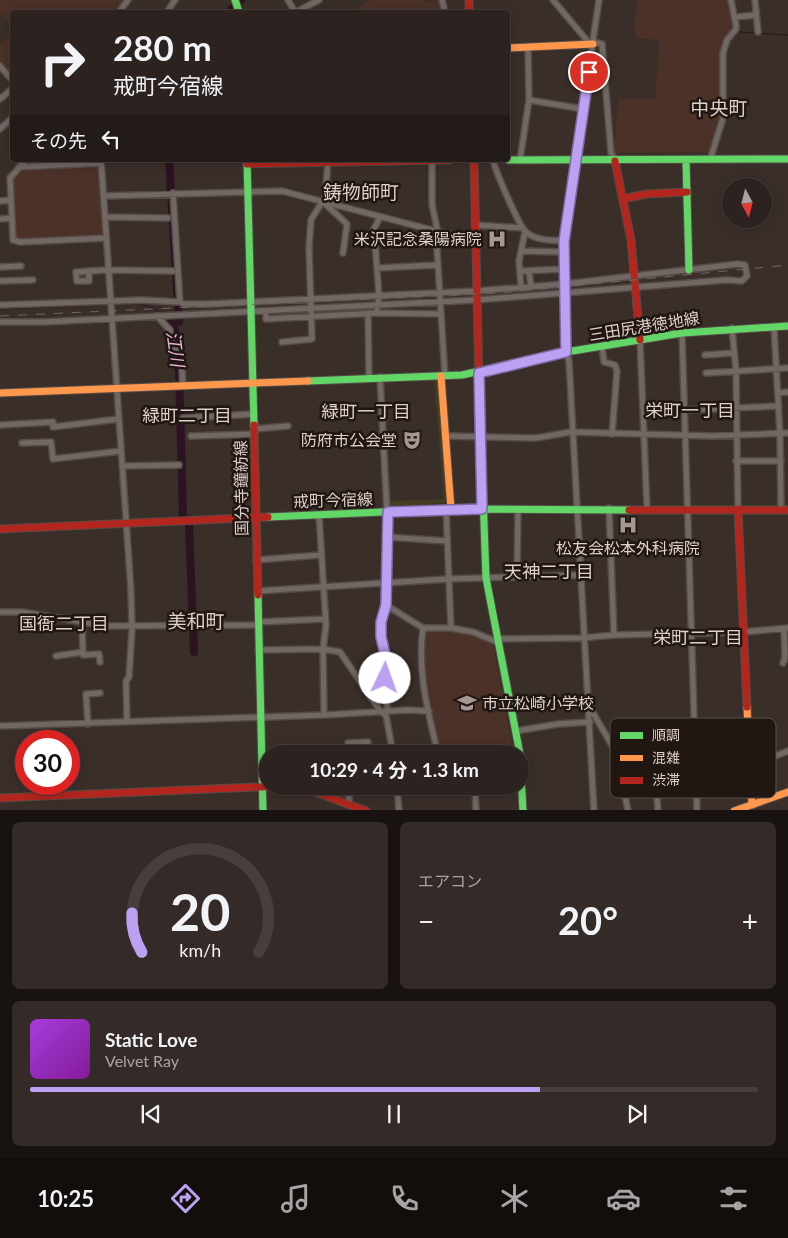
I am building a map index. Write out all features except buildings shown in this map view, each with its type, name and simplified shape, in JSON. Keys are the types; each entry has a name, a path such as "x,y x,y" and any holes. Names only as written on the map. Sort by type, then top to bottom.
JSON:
{"street":[{"path":"120,10 128,0"},
{"path":"300,10 319,0"},
{"path":"553,0 592,44"},
{"path":"594,810 569,361 566,352 563,252 599,0"},
{"path":"710,160 723,118 723,53 727,40 736,29 736,17 731,0"},
{"path":"755,0 758,32"},
{"path":"736,17 756,15"},
{"path":"510,48 602,44 610,153 615,161 631,240 640,340 647,508"},
{"path":"520,160 529,100 528,47"},
{"path":"0,66 10,78"},
{"path":"0,99 10,91"},
{"path":"529,100 583,109"},
{"path":"0,129 10,120"},
{"path":"510,160 615,161 788,158"},
{"path":"686,160 689,270"},
{"path":"24,162 10,178 13,240 20,242 106,238"},
{"path":"19,167 87,162"},
{"path":"101,162 132,625 129,677 126,681 127,722"},
{"name":"国分寺鐘紡線","path":"247,162 262,745"},
{"path":"282,342 312,339 309,247 311,220 324,202 328,162"},
{"path":"432,162 432,205 436,231 434,243 440,293 449,509 447,541 451,628"},
{"path":"474,162 482,509 486,578 518,745"},
{"path":"494,162 504,192 524,230 521,251 521,288"},
{"path":"104,196 282,191 453,235 476,235"},
{"path":"623,199 646,194 687,192"},
{"path":"173,194 182,303 185,314"},
{"path":"0,201 11,200"},
{"path":"324,202 347,224 343,253"},
{"path":"105,217 168,218"},
{"path":"377,313 377,268 374,229 380,217"},
{"path":"0,219 12,218"},
{"path":"475,225 524,230 539,240 564,241"},
{"path":"521,251 563,252"},
{"path":"0,305 142,300 182,303 251,302 476,292 743,264 747,267 747,276 742,281 726,280 565,295 251,312 0,322"},
{"path":"377,268 438,265"},
{"path":"0,268 21,266"},
{"path":"520,271 564,268"},
{"path":"89,271 173,271"},
{"path":"530,271 531,287"},
{"path":"0,281 33,280"},
{"path":"266,311 266,319 368,313 441,314"},
{"path":"368,313 369,377"},
{"path":"157,316 170,330 173,350 181,351 183,386"},
{"name":"三田尻港徳地線","path":"0,394 479,373 566,352 682,333 732,328 788,326"},
{"path":"774,327 784,510"},
{"path":"732,328 736,372 736,461 748,718"},
{"path":"682,333 694,718"},
{"path":"602,346 604,362 615,365 616,372 612,434"},
{"path":"705,355 734,353"},
{"path":"706,373 788,368"},
{"path":"380,377 388,512 386,605 382,618 381,637 386,658 384,689 388,711"},
{"path":"778,393 788,392"},
{"path":"685,410 779,406"},
{"path":"183,418 254,414"},
{"path":"0,424 53,422 53,427 118,419"},
{"path":"191,436 288,426"},
{"path":"445,436 536,438 572,432 644,436 788,433"},
{"path":"22,443 51,442 53,458 121,450"},
{"path":"736,461 781,460"},
{"path":"122,466 179,465"},
{"path":"609,508 614,634"},
{"name":"戒町今宿線","path":"0,529 449,509 647,508 784,510"},
{"path":"517,577 518,509"},
{"path":"318,515 325,619 323,650 324,715"},
{"path":"387,537 447,541"},
{"path":"256,560 320,555"},
{"path":"257,591 448,579 580,575"},
{"path":"386,605 423,628 451,628 473,632 497,640 614,634 743,632 786,629 785,658 783,663"},
{"path":"0,612 22,612 107,626 258,624 325,619"},
{"path":"82,622 83,655 99,654 100,662"},
{"path":"423,628 420,650 421,676 436,745"},
{"path":"258,650 336,650 343,655 381,712 386,715 391,745"},
{"path":"56,656 83,652"},
{"path":"88,724 86,694 100,693"},
{"path":"589,706 610,739"},
{"path":"0,726 429,711"},
{"path":"516,731 558,724 590,722"},
{"path":"348,745 348,743 368,742"},
{"path":"776,755 788,750"},
{"path":"0,798 259,787"},
{"path":"776,796 788,792"},
{"name":"国分寺鐘紡線","path":"263,795 263,810"},
{"path":"321,795 366,810"},
{"path":"349,795 349,804"},
{"path":"397,795 399,810"},
{"path":"475,795 476,810"},
{"path":"522,795 523,810"},
{"path":"752,798 752,805"},
{"path":"734,810 771,798"}],"shaded area":[{"path":"0,0 128,0 120,10 10,10 10,24 0,13"},
{"path":"371,0 423,0 426,3 442,0 444,10 353,10"},
{"path":"637,0 729,0 734,26 721,45 721,112 709,152 614,153 618,99 655,99 659,40 636,38 634,30"},
{"path":"10,34 10,73 8,75 0,66 0,45"},
{"path":"101,163 106,238 13,240 10,178 19,167"},
{"path":"434,379 439,383 446,503 389,507 382,383 384,380 391,501 444,499"},
{"name":"市立松崎小学校","path":"425,630 470,633 493,644 512,745 439,745 422,677 422,647"}],"waterway":[{"name":"江川","path":"231,10 241,0"},
{"path":"739,32 788,35"},
{"name":"江川","path":"169,162 179,322 171,322 175,331 179,370 183,516"},
{"path":"113,304 144,305 161,314"},
{"path":"0,309 109,305"},
{"name":"江川","path":"166,318 171,322"},
{"name":"江川","path":"189,526 194,652"}],"railway":[{"path":"0,316 498,293 788,265"}],"traffic: fast":[{"path":"235,0 238,10"},
{"path":"510,160 788,159"},
{"path":"686,160 689,270"},
{"path":"247,162 254,425"},
{"path":"308,381 462,375 566,352 682,333 788,326"},
{"path":"479,384 486,578 518,745"},
{"path":"268,517 451,509 629,510"},
{"path":"258,595 263,810"},
{"path":"522,795 523,810"}],"traffic: slow":[{"path":"510,48 593,44"},
{"path":"566,352 563,252 575,161"},
{"path":"441,376 451,509"},
{"path":"0,393 308,381"},
{"path":"747,707 748,718"},
{"path":"776,796 788,792"},
{"path":"752,798 752,805"},
{"path":"737,810 771,798"}],"traffic: jam":[{"path":"469,0 469,10"},
{"path":"615,161 631,240 640,340"},
{"path":"247,164 348,162"},
{"path":"474,162 479,384"},
{"path":"623,199 646,194 687,192"},
{"path":"254,425 258,595"},
{"path":"738,509 747,707"},
{"path":"629,510 788,510"},
{"path":"0,529 268,517"},
{"path":"0,798 281,786 316,792 363,810"}],"place":[{"name":"米沢記念桑陽病院","path":"497,239"},
{"name":"防府市公会堂","path":"412,440"},
{"name":"松友会松本外科病院","path":"628,525"},
{"name":"市立松崎小学校","path":"467,703"}],"district":[{"name":"中央町","path":"719,108"},
{"name":"鋳物師町","path":"361,192"},
{"name":"栄町一丁目","path":"690,411"},
{"name":"緑町一丁目","path":"366,412"},
{"name":"緑町二丁目","path":"187,416"},
{"name":"天神二丁目","path":"549,572"},
{"name":"美和町","path":"196,621"},
{"name":"国衙二丁目","path":"64,624"},
{"name":"栄町二丁目","path":"698,638"}],"route":[{"path":"385,678 386,652 381,637 381,622 386,605 388,512 482,509 479,373 518,362 566,352 563,252 568,206 589,72"}]}
